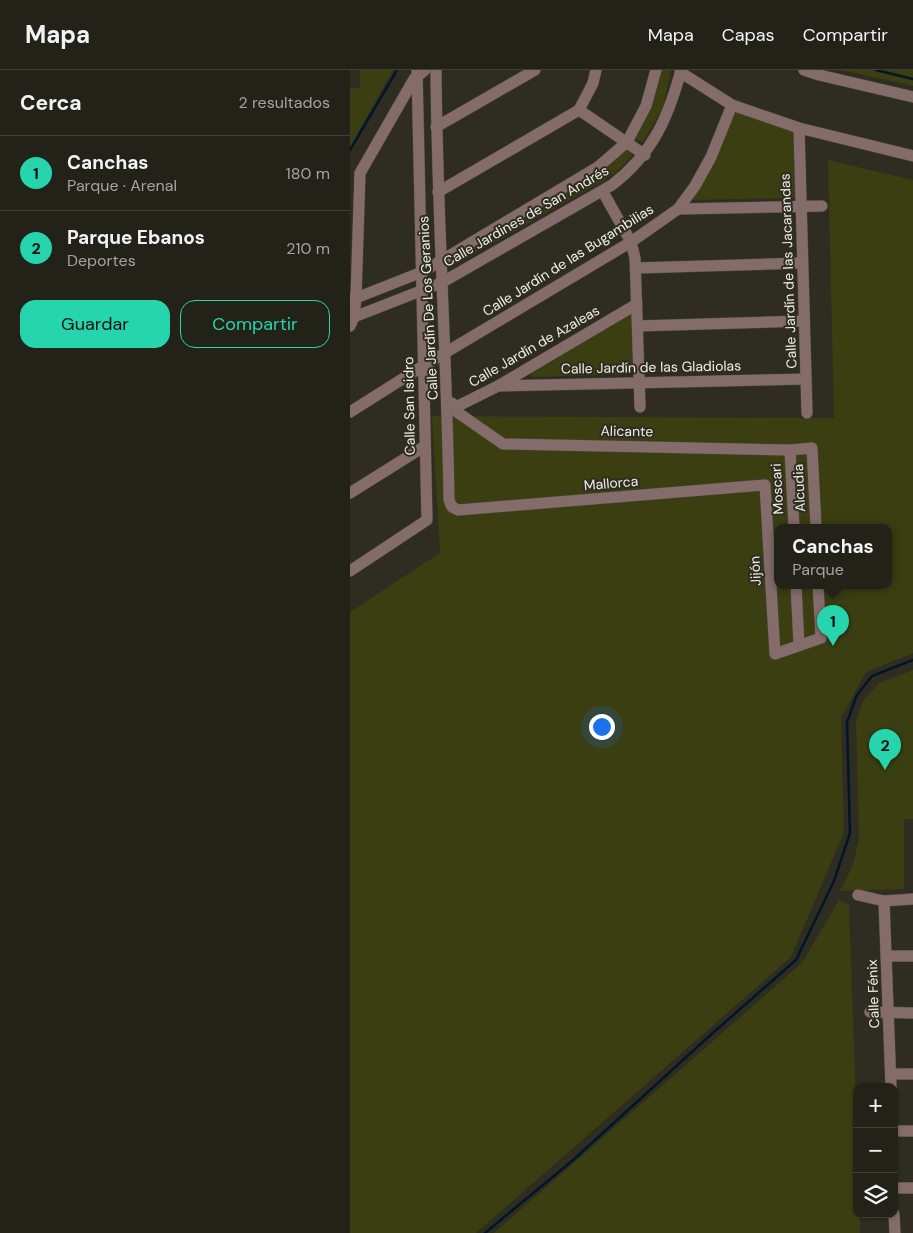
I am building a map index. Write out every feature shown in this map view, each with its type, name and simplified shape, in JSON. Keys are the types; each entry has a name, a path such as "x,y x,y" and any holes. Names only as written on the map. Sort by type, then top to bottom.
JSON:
{"street":[{"name":"Calle Jardín De Los Geranios","path":"436,70 440,262 447,398 449,500 452,507 458,510"},
{"path":"436,127 534,70"},
{"path":"438,192 579,110 594,83 596,70"},
{"name":"Calle Jardines de San Andrés","path":"353,298 422,272 598,167 627,142 646,106 656,70"},
{"path":"804,70 913,98"},
{"path":"681,71 732,105 799,128 913,156"},
{"name":"Calle Jardines de San Andrés","path":"352,320 441,283 602,192 632,169 645,155 665,118 681,71"},
{"name":"Calle Jardín De Los Geranios","path":"420,72 422,291"},
{"path":"352,320 360,173 420,72"},
{"name":"Calle Jardín de las Bugambilias","path":"350,412 444,353 631,242 678,209 695,186 711,157 732,105"},
{"path":"579,110 645,155"},
{"name":"Calle Jardín de las Jacarandas","path":"799,128 807,413"},
{"path":"602,192 631,242 636,268 640,407"},
{"path":"678,209 822,206"},
{"path":"636,268 802,263"},
{"name":"Calle San Isidro","path":"350,571 427,520 422,291"},
{"name":"Calle Jardín de Azaleas","path":"456,407 498,386 637,304"},
{"path":"638,326 804,321"},
{"name":"Calle Jardín de las Gladiolas","path":"498,386 806,379"},
{"path":"447,398 456,407"},
{"name":"Alicante","path":"456,407 457,412 503,444 790,450 812,448"},
{"path":"350,493 425,446"},
{"name":"Alcudia","path":"812,448 816,524"},
{"name":"Moscari","path":"790,450 794,524"},
{"name":"Mallorca","path":"458,510 765,485"},
{"name":"Jijón","path":"765,485 775,654 799,645"},
{"path":"796,589 799,645 821,638 818,589"},
{"path":"858,895 884,900 913,899"},
{"name":"Calle Fénix","path":"884,900 891,1083"},
{"path":"887,956 913,956"},
{"path":"870,1012 913,1013"},
{"path":"891,1074 913,1074"},
{"path":"898,1131 913,1131"},
{"path":"898,1188 913,1188"},
{"path":"894,1218 895,1233"}],"green space":[{"path":"360,70 393,70 350,147 350,88 360,88"},
{"path":"660,70 671,70 663,108 643,142 636,139 651,109"},
{"path":"841,70 913,70 913,86"},
{"path":"733,111 795,132 795,198 690,200 720,146"},
{"path":"627,148 633,155 615,173 449,268 447,260"},
{"path":"828,160 913,180 913,653 866,672 841,718 844,832 791,957 476,1233 350,1233 350,612 440,553 432,416 834,418"},
{"path":"631,312 633,374 532,377 530,372"},
{"path":"913,670 913,819 904,819 904,889 840,891 853,865 859,838 856,722 863,701 879,683"},
{"path":"839,900 849,905 855,1083 853,1083 853,1218 860,1218 860,1233 494,1233 802,963"}],"waterway":[{"path":"350,150 397,70"},
{"path":"876,70 913,79"},
{"path":"485,1233 572,1161 796,960 834,881 850,833 847,722 857,695 872,676 913,660"}],"place":[{"name":"Canchas","path":"833,646"},
{"name":"Parque Ebanos","path":"885,770"}]}
